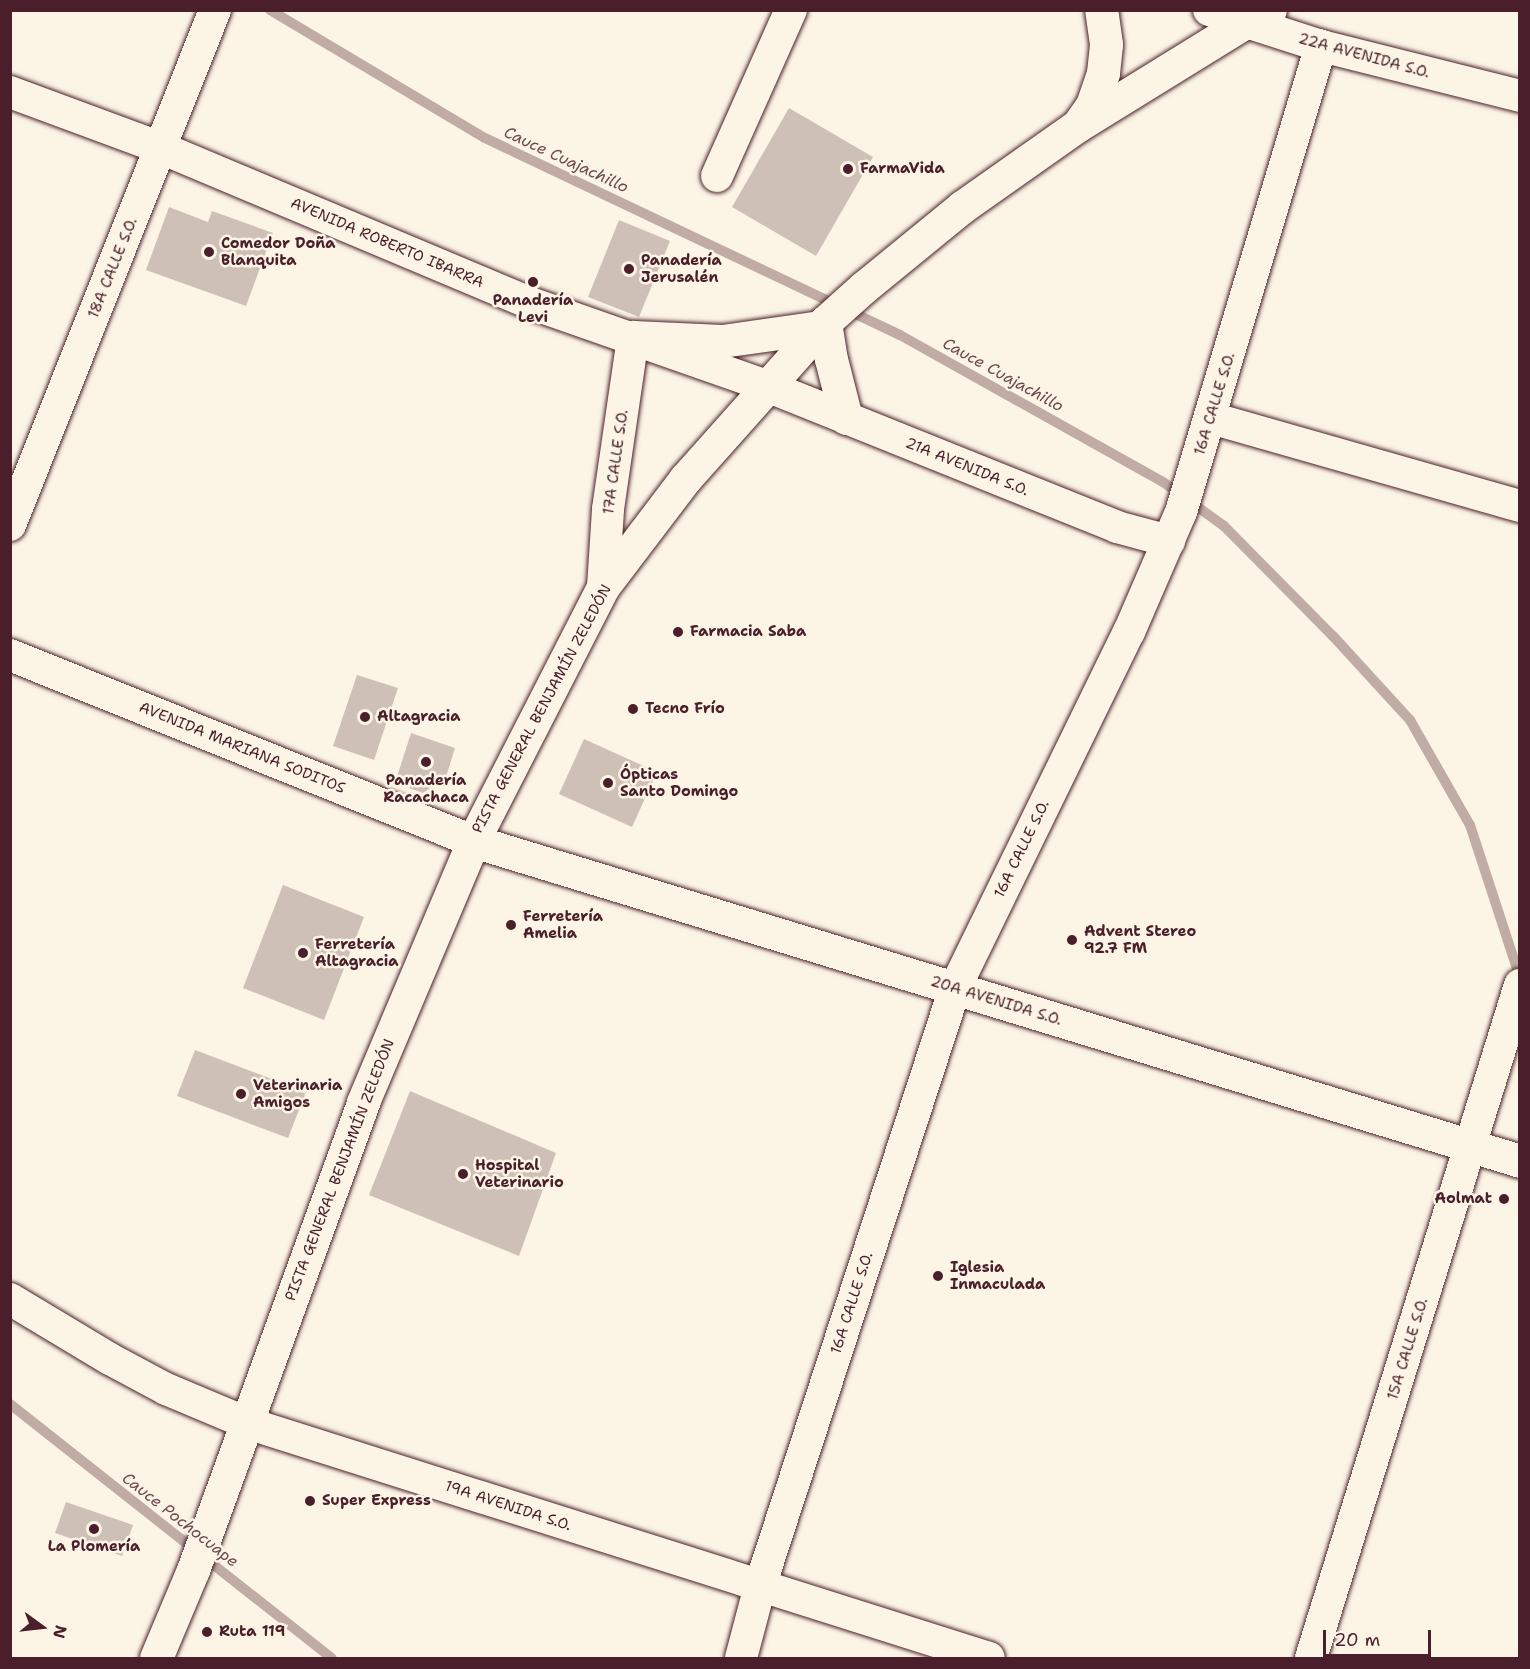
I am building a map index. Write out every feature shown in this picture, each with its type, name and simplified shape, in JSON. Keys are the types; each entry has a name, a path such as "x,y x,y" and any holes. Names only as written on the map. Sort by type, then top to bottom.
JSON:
{"main road":[{"path":"1077,126 1092,105 1103,73 1106,44 1101,10"},
{"name":"PISTA GENERAL BENJAMÍN ZELEDÓN","path":"156,1659 193,1570 363,1102 473,841 603,587 685,479 825,322 864,286 962,207 1077,126 1257,17"},
{"path":"633,337 722,340 825,322 831,359 846,418"},
{"name":"20A AVENIDA S.O.","path":"473,841 1520,1161"}],"street":[{"name":"18A CALLE S.O.","path":"10,525 216,10"},
{"path":"717,176 791,10"},
{"name":"22A AVENIDA S.O.","path":"1209,10 1257,17 1321,46 1520,96"},
{"name":"16A CALLE S.O.","path":"741,1659 760,1586 955,988 1129,632 1181,512 1196,469 1321,46"},
{"name":"AVENIDA ROBERTO IBARRA","path":"10,93 161,148 527,302 633,337 767,386"},
{"name":"17A CALLE S.O.","path":"603,587 608,509 633,337"},
{"name":"21A AVENIDA S.O.","path":"767,386 1117,527 1169,541"},
{"path":"1211,418 1520,506"},
{"name":"AVENIDA MARIANA SODITOS","path":"10,655 473,841"},
{"name":"15A CALLE S.O.","path":"1311,1659 1520,985"},
{"name":"19A AVENIDA S.O.","path":"10,1299 157,1384 247,1423 988,1659"}],"building":[{"path":"789,108 873,157 816,256 732,207"},
{"name":"Comedor Doña Blanquita","path":"169,207 208,222 212,211 273,233 246,306 146,270"},
{"name":"Panadería Jerusalén","path":"619,220 670,241 639,317 588,297"},
{"name":"Altagracia","path":"357,675 398,688 374,760 333,746"},
{"name":"Panadería Racachaca","path":"411,733 455,748 446,777 423,793 395,783"},
{"name":"Ópticas Santo Domingo","path":"584,739 657,772 632,827 559,794"},
{"name":"Ferretería Altagracia","path":"283,885 364,917 324,1020 243,988"},
{"name":"Veterinaria Amigos","path":"195,1050 306,1092 288,1138 177,1096"},
{"name":"Hospital Veterinario","path":"410,1091 556,1153 519,1256 369,1195"},
{"name":"La Plomería","path":"66,1502 133,1525 122,1556 55,1533"}],"waterway":[{"name":"Cauce Cuajachillo","path":"270,10 485,138 900,335 1163,482 1224,526 1333,636 1410,720 1470,825 1520,978"},
{"name":"Cauce Pochocuape","path":"10,1404 332,1658"}],"place":[{"name":"FarmaVida","path":"848,169"},
{"name":"Comedor Doña Blanquita","path":"209,252"},
{"name":"Panadería Jerusalén","path":"629,269"},
{"name":"Panadería Levi","path":"533,282"},
{"name":"Farmacia Saba","path":"678,632"},
{"name":"Tecno Frío","path":"633,709"},
{"name":"Altagracia","path":"365,717"},
{"name":"Panadería Racachaca","path":"426,762"},
{"name":"Ópticas Santo Domingo","path":"608,783"},
{"name":"Ferretería Amelia","path":"511,925"},
{"name":"Advent Stereo 92.7 FM","path":"1072,940"},
{"name":"Ferretería Altagracia","path":"303,953"},
{"name":"Veterinaria Amigos","path":"241,1094"},
{"name":"Hospital Veterinario","path":"463,1174"},
{"name":"Aolmat","path":"1504,1199"},
{"name":"Iglesia Inmaculada","path":"938,1276"},
{"name":"Super Express","path":"310,1501"},
{"name":"La Plomería","path":"94,1529"},
{"name":"Ruta 119","path":"207,1632"}]}
